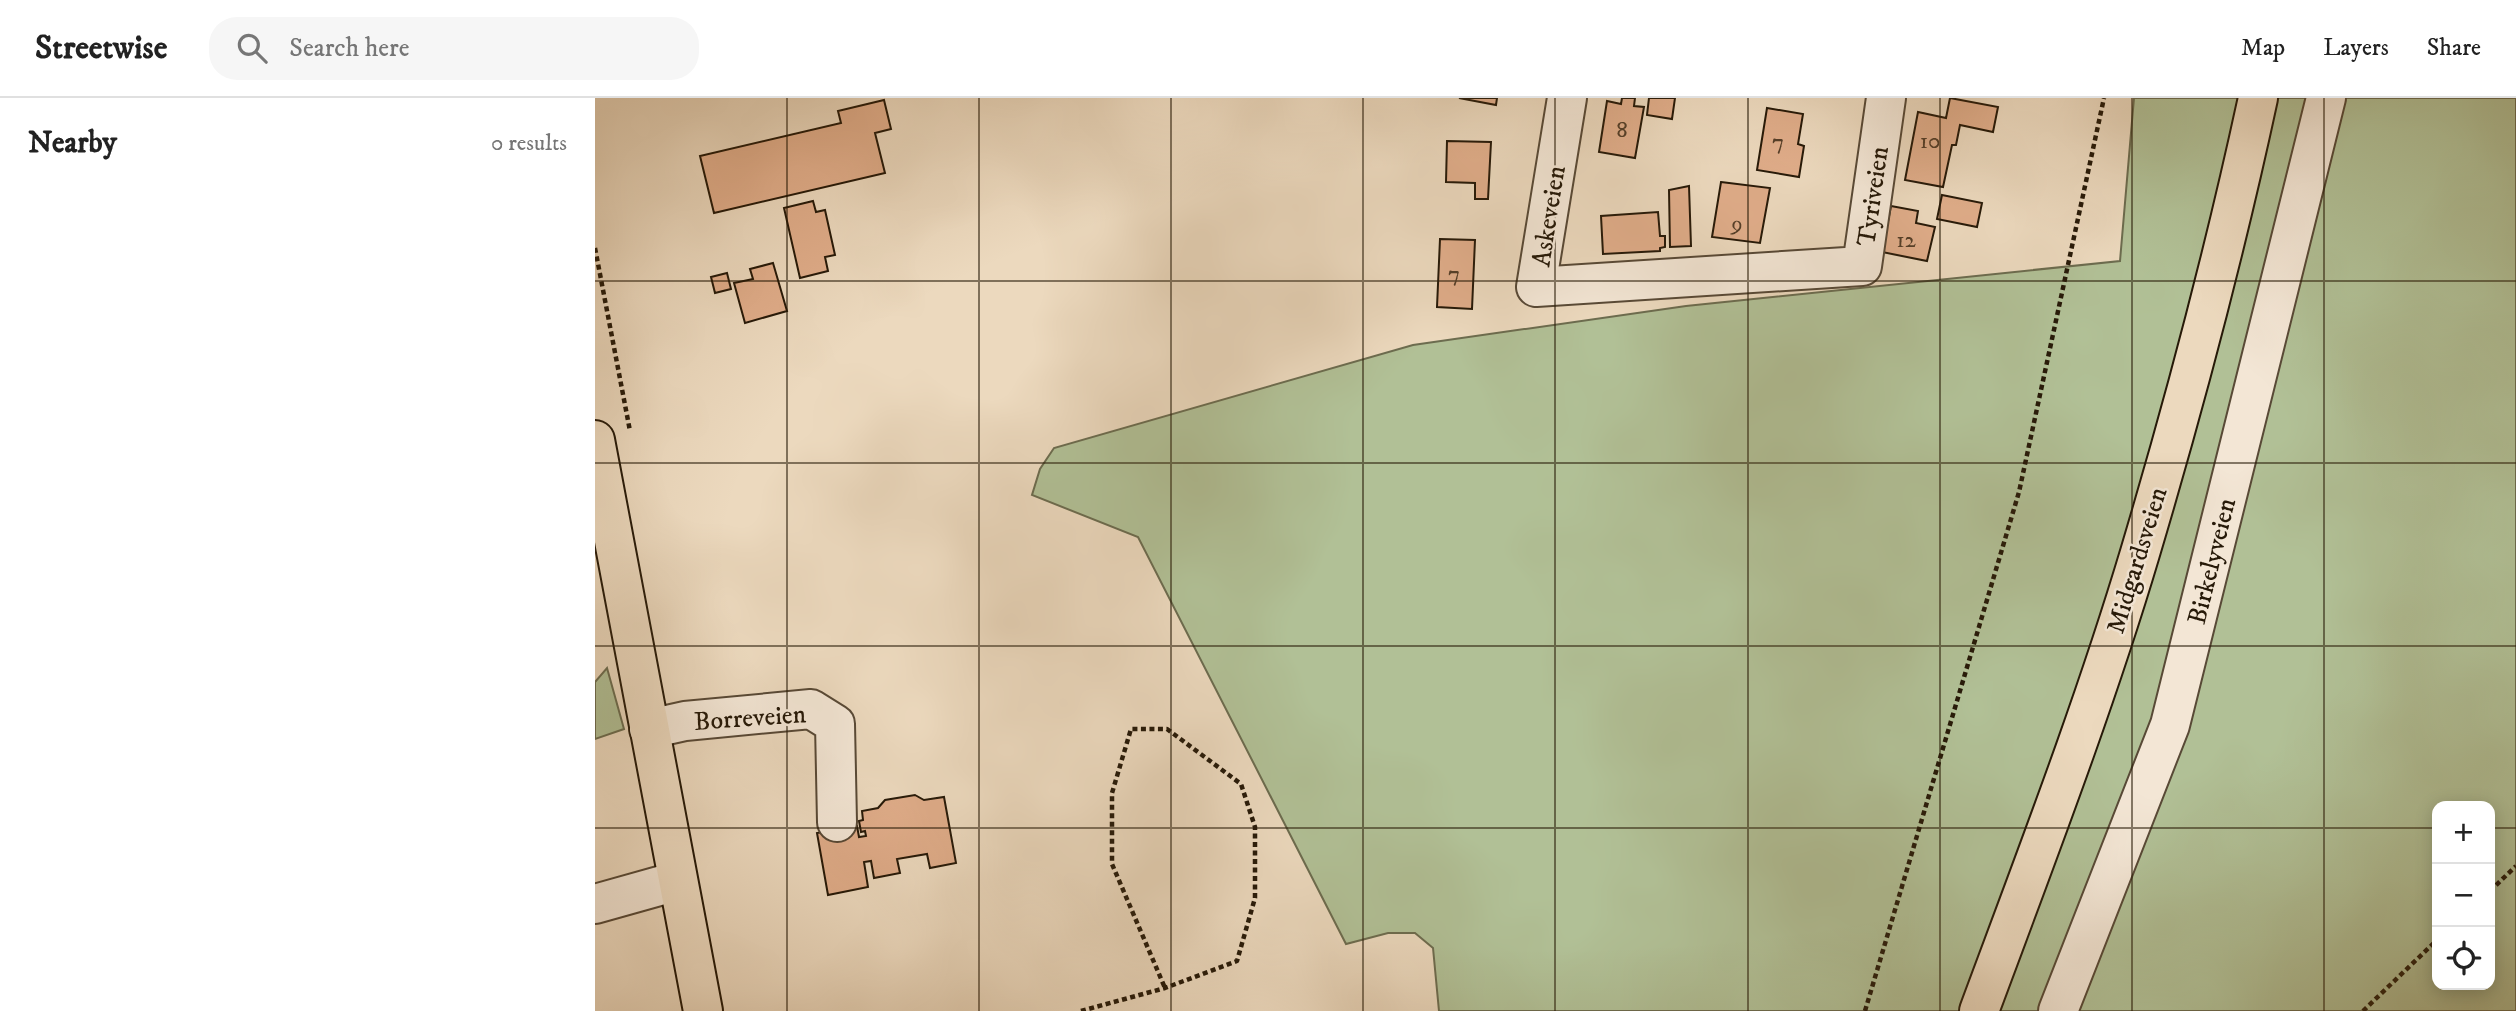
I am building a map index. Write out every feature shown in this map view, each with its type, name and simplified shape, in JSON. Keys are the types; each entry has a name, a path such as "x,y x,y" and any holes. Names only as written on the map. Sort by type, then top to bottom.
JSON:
{"main road":[{"name":"Midgardsveien","path":"1979,1011 2074,751 2139,555 2216,284 2258,98"},
{"path":"595,440 703,1011"}],"street":[{"name":"Askeveien","path":"1567,98 1536,287 1708,276"},
{"name":"Tyriveien","path":"1708,276 1862,266 1886,98"},
{"name":"Birkelyveien","path":"2058,1011 2170,726 2326,98"},
{"name":"Borreveien","path":"649,729 685,721 811,709 835,724 838,822"},
{"path":"595,904 677,881"}],"path":[{"path":"1865,1011 2019,492 2103,98"},
{"path":"1081,1011 1165,988 1237,961 1255,898 1255,827 1241,785 1167,729 1131,729 1112,793 1112,864 1165,988"},
{"path":"2495,886 2516,866"},
{"path":"2363,1011 2432,945"}],"green space":[{"path":"2134,98 2516,98 2516,1011 1439,1011 1433,948 1415,933 1388,933 1346,944 1138,537 1032,495 1040,469 1054,448 1413,345 1686,306 2120,261"},
{"path":"607,668 624,729 595,739 595,682"}],"building":[{"path":"1459,98 1497,98 1496,105"},
{"path":"1622,98 1635,98 1634,106 1644,107 1635,158 1599,152 1607,101 1621,104"},
{"path":"1649,98 1675,98 1672,119 1647,115"},
{"path":"1950,98 1998,107 1993,132 1960,125 1956,145 1952,145 1943,187 1905,180 1918,112 1946,118"},
{"path":"884,100 891,129 875,133 885,173 714,213 700,156 841,123 838,111"},
{"path":"1767,108 1803,114 1798,144 1804,146 1799,177 1757,170"},
{"path":"1447,141 1491,142 1488,199 1475,199 1475,183 1446,182"},
{"path":"1721,182 1770,188 1760,243 1712,237"},
{"path":"1689,186 1691,246 1670,247 1669,190"},
{"path":"1942,195 1982,203 1977,227 1937,219"},
{"path":"813,201 816,212 825,210 835,255 825,257 828,271 800,278 784,208"},
{"path":"1891,206 1918,211 1916,223 1935,227 1927,261 1882,252"},
{"path":"1658,212 1660,236 1665,236 1665,247 1660,248 1660,251 1603,254 1601,216"},
{"path":"1440,239 1475,240 1472,309 1437,307"},
{"path":"773,263 787,311 745,323 734,283 753,279 750,269"},
{"path":"727,273 731,289 715,293 711,277"},
{"path":"915,795 924,800 944,797 956,863 930,868 927,854 897,859 900,873 874,878 871,861 864,862 868,887 828,895 817,833 857,826 859,837 866,836 865,831 861,832 859,821 863,820 862,811 878,808 885,800"}]}
